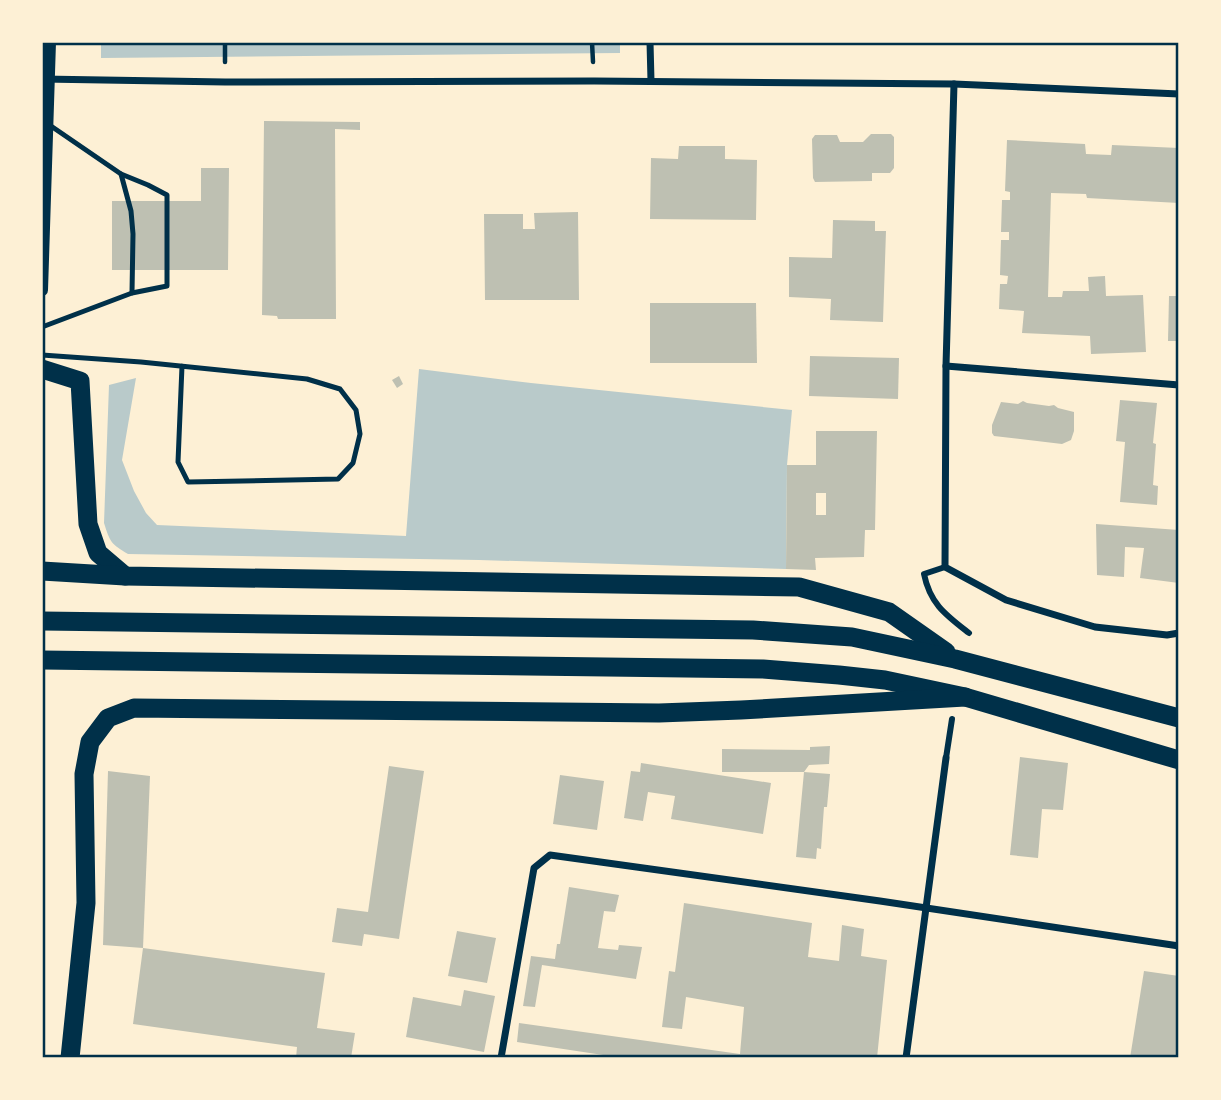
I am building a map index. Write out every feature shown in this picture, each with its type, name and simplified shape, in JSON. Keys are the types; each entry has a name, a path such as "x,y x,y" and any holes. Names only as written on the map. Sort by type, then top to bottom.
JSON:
{"highway":[{"path":"42,369 80,381 88,524 98,553 125,576"},
{"path":"42,572 125,576 799,587 889,612 955,659"},
{"path":"42,621 753,630 852,636 955,659 1179,718"},
{"path":"42,660 763,669 839,675 885,680 965,697 1179,760"},
{"path":"70,1058 86,903 84,774 90,742 108,718 134,708 659,713 965,697"}],"street":[{"path":"42,290 48,124 46,79 50,42"},
{"path":"650,42 651,81"},
{"path":"46,79 954,84 1179,94"},
{"path":"945,567 946,366 954,84"},
{"path":"946,366 1179,385"},
{"path":"969,633 942,612 928,590 925,574 945,567 1006,600 1095,626 1167,635 1179,633"},
{"path":"906,1058 952,719"},
{"path":"501,1058 534,868 551,855 1179,946"}],"lane":[{"path":"42,327 132,293 167,286 167,195 121,174 48,124"},
{"path":"121,174 131,211 132,293"},
{"path":"42,355 182,366 307,379 340,388 356,410 360,434 353,463 338,479 188,482 178,462 182,366"}],"shaded area":[{"path":"101,42 620,42 620,53 101,58"},
{"path":"419,369 792,410 787,465 786,569 128,554 110,539 104,523 109,385 136,378 122,460 134,491 146,513 157,525 406,536"}],"building":[{"path":"264,121 360,122 360,130 335,129 336,319 278,319 277,316 262,315"},
{"path":"871,134 891,134 894,137 894,168 890,173 872,173 872,181 815,182 812,139 815,135 837,135 840,142 863,142"},
{"path":"1007,140 1085,144 1086,154 1111,155 1112,145 1179,148 1179,203 1087,198 1086,194 1051,193 1048,297 1062,297 1063,291 1089,291 1088,277 1105,276 1106,296 1143,295 1146,352 1091,354 1090,336 1022,333 1024,311 999,309 1000,284 1007,284 1008,276 1000,275 1001,240 1009,240 1009,232 1001,232 1002,200 1010,200 1010,192 1005,191"},
{"path":"679,146 725,146 725,159 757,160 756,220 650,219 651,158 678,159"},
{"path":"201,168 229,168 228,270 112,270 112,201 201,201"},
{"path":"578,212 579,300 485,300 484,214 523,214 523,229 535,229 534,213"},
{"path":"833,220 875,221 875,231 886,231 883,322 830,320 831,299 789,297 789,257 832,258"},
{"path":"1169,296 1179,296 1179,341 1168,341"},
{"path":"650,303 756,303 757,363 650,363"},
{"path":"810,356 899,358 898,399 809,396"},
{"path":"399,376 403,384 397,388 392,380"},
{"path":"1120,400 1157,403 1153,485 1158,486 1157,505 1120,502 1125,442 1116,441"},
{"path":"1023,401 1054,405 1074,412 1071,440 1062,444 994,436 992,425 1001,402 1018,404"},
{"path":"816,431 877,431 875,530 865,530 864,557 815,558 816,570 786,569 787,465 816,465","holes":["816,493 826,493 826,515 816,515"]},
{"path":"1096,524 1179,530 1179,583 1140,578 1144,548 1125,547 1124,577 1097,575"},
{"path":"830,746 829,764 809,765 804,772 722,772 722,749 810,750 810,747"},
{"path":"1020,757 1068,763 1063,810 1042,809 1038,858 1010,855"},
{"path":"641,763 771,783 763,834 671,819 675,796 648,792 643,821 624,818 631,771 640,772"},
{"path":"389,766 424,771 399,939 364,934 362,946 332,942 337,908 368,912"},
{"path":"108,771 150,776 143,948 103,945"},
{"path":"804,772 830,774 821,849 817,848 816,859 796,857"},
{"path":"560,775 604,781 597,830 553,824"},
{"path":"569,887 619,895 615,912 604,911 598,948 618,950 619,945 642,947 636,979 542,965 535,1007 523,1006 531,956 555,959"},
{"path":"684,903 812,923 808,957 839,961 842,925 864,929 861,956 887,960 877,1058 623,1058 517,1042 519,1023 740,1054 744,1007 686,997 682,1029 662,1027 669,971 675,972"},
{"path":"457,931 496,938 487,983 448,976"},
{"path":"143,948 325,973 317,1028 355,1033 351,1058 296,1058 297,1047 133,1024"},
{"path":"1144,971 1179,976 1179,1058 1130,1058"},
{"path":"464,990 495,996 484,1052 406,1037 413,997 461,1006"}]}
